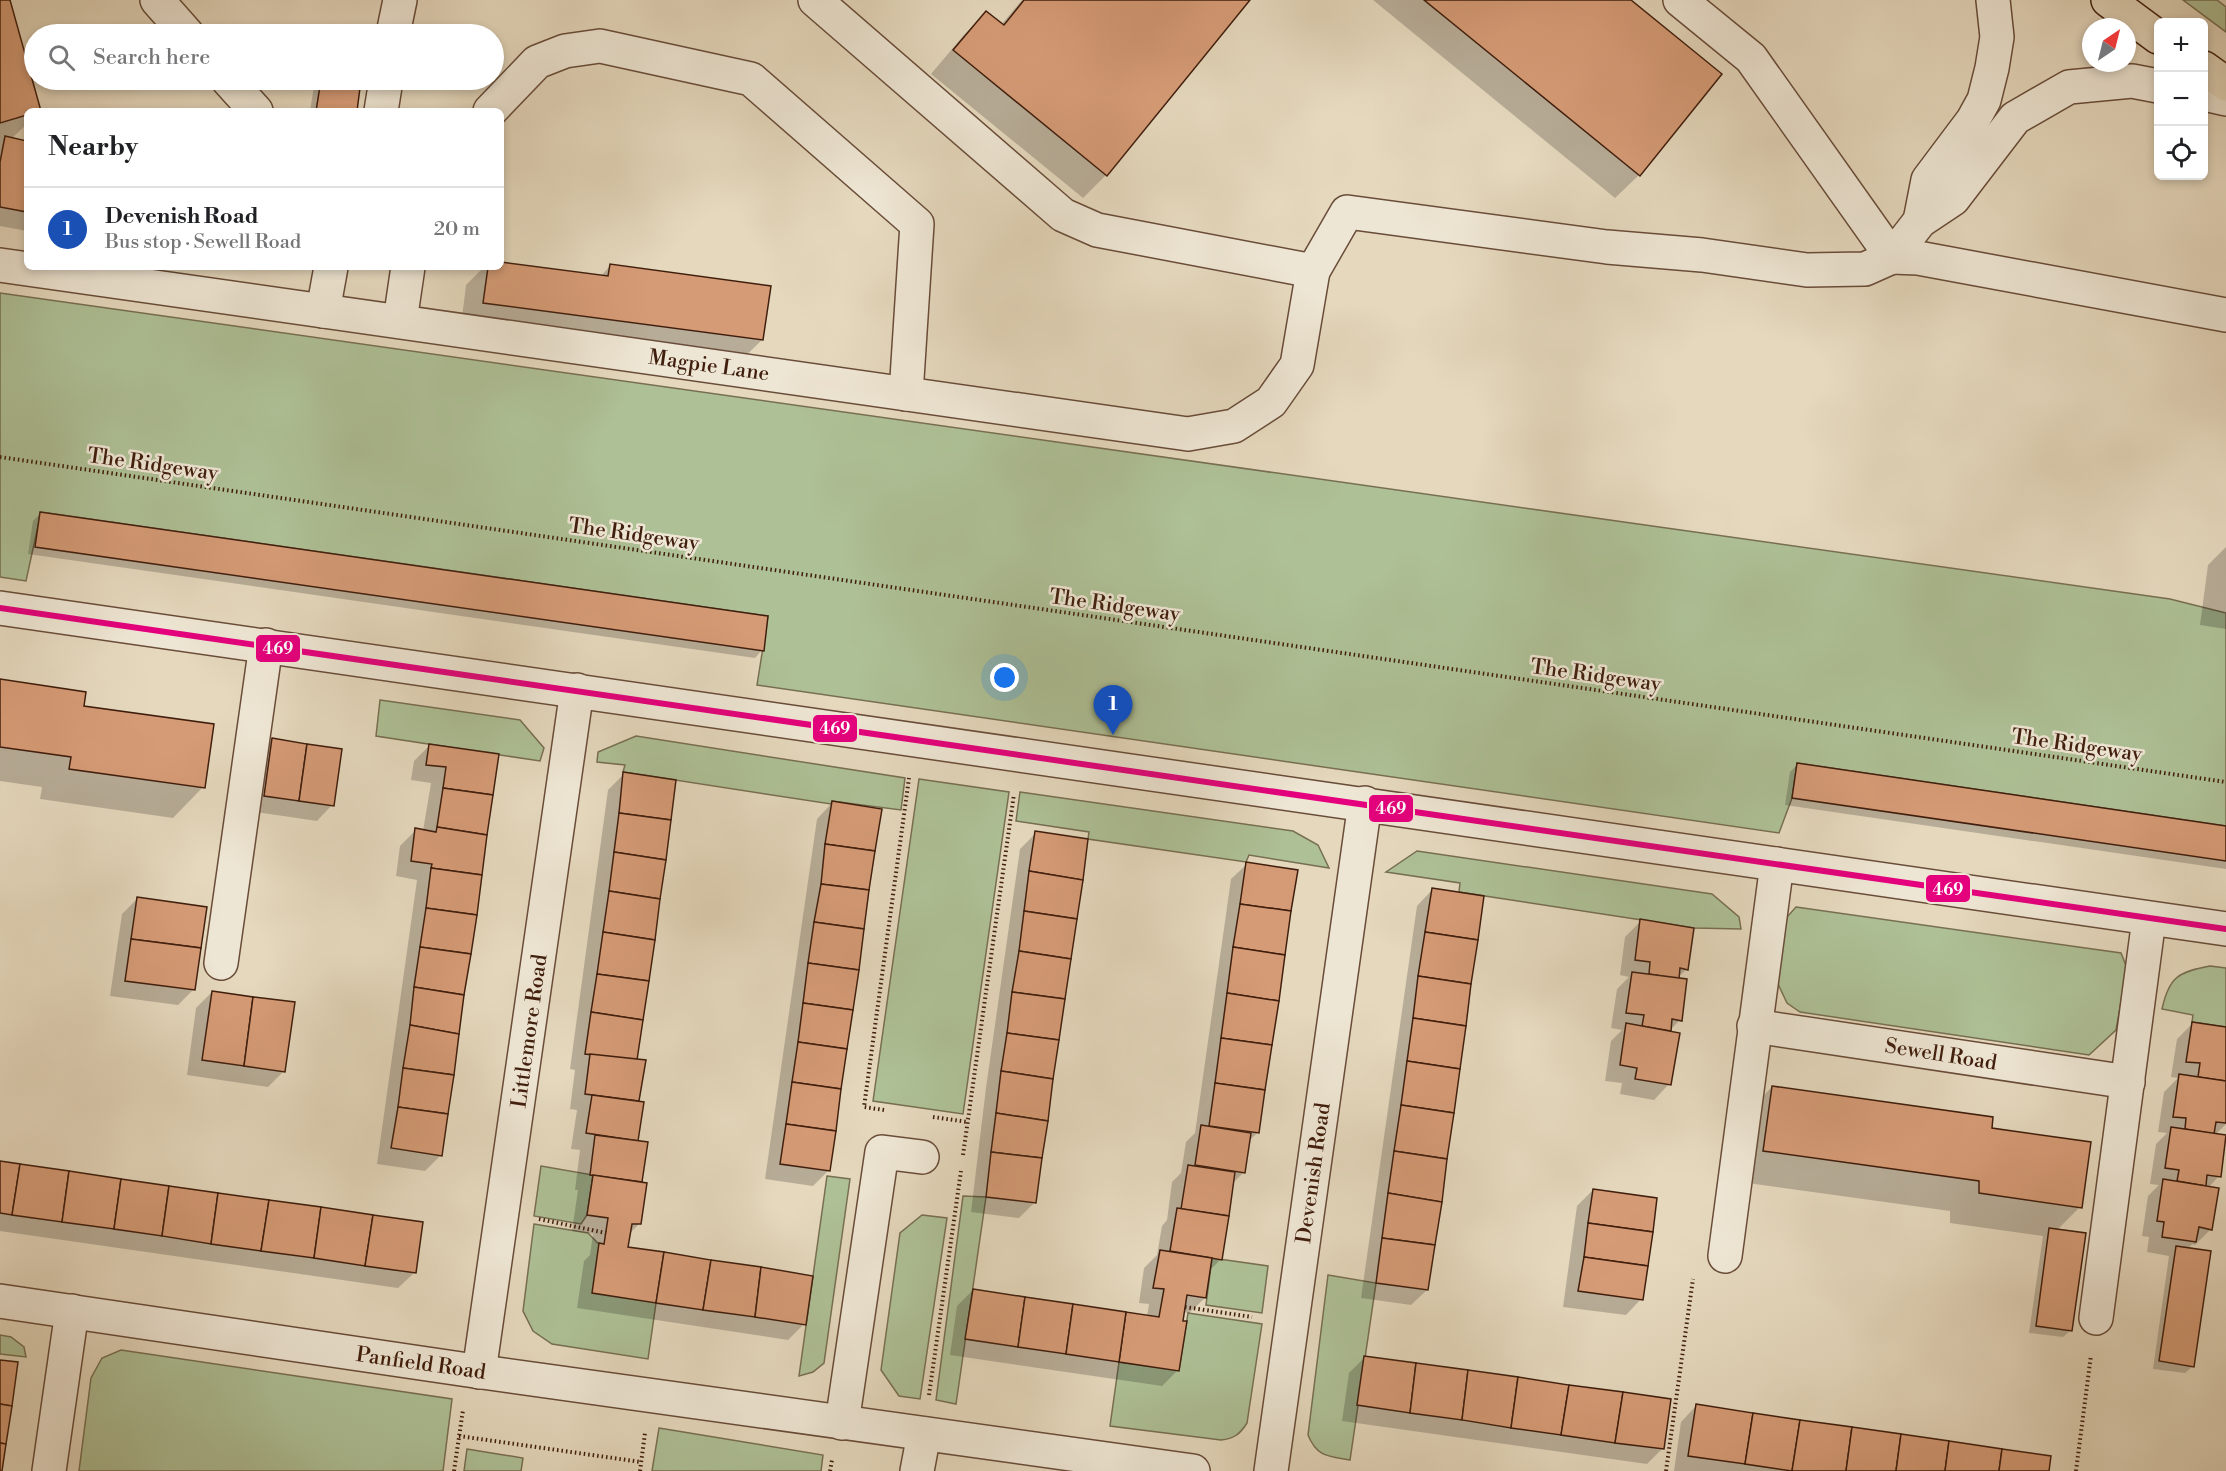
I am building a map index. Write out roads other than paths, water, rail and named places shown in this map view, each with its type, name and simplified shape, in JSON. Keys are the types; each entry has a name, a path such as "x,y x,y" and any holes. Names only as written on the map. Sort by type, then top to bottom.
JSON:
{"main road":[{"path":"2108,0 2154,34"},
{"path":"2208,71 2226,84"}],"street":[{"path":"157,0 178,24"},
{"path":"395,24 400,0"},
{"path":"815,0 1063,215 1097,230 1313,271 1347,212 1607,247 1702,255 1807,270 1865,269 1892,257 1918,258 2226,315"},
{"path":"1680,0 1750,58 1892,257"},
{"path":"1920,221 1928,180 1973,120 1984,100 1997,37 1993,0"},
{"path":"493,108 537,62 565,51 600,46 751,79 917,224 917,395"},
{"path":"1892,257 1920,221 1953,199 2015,118 2069,87 2132,81 2154,85"},
{"path":"237,90 253,108"},
{"path":"381,108 384,90"},
{"path":"2208,95 2226,99"},
{"name":"Magpie Lane","path":"0,265 24,268"},
{"name":"Magpie Lane","path":"35,270 1188,434 1234,426 1271,402 1297,365 1313,271"},
{"path":"324,311 331,270"},
{"path":"400,321 408,270"},
{"path":"0,608 1365,803 2226,929"},
{"path":"221,963 266,645"},
{"name":"Littlemore Road","path":"474,1371 503,1211 577,690"},
{"name":"Devenish Road","path":"1271,1471 1365,803"},
{"path":"1725,1257 1777,864"},
{"path":"2096,1318 2149,919"},
{"name":"Sewell Road","path":"1754,1026 2128,1082"},
{"path":"842,1423 882,1152 922,1157"},
{"name":"Panfield Road","path":"0,1301 474,1371 1193,1471"},
{"path":"49,1471 72,1311"},
{"path":"917,1471 924,1434"}],"place":[{"name":"Devenish Road","path":"1113,735"}]}
